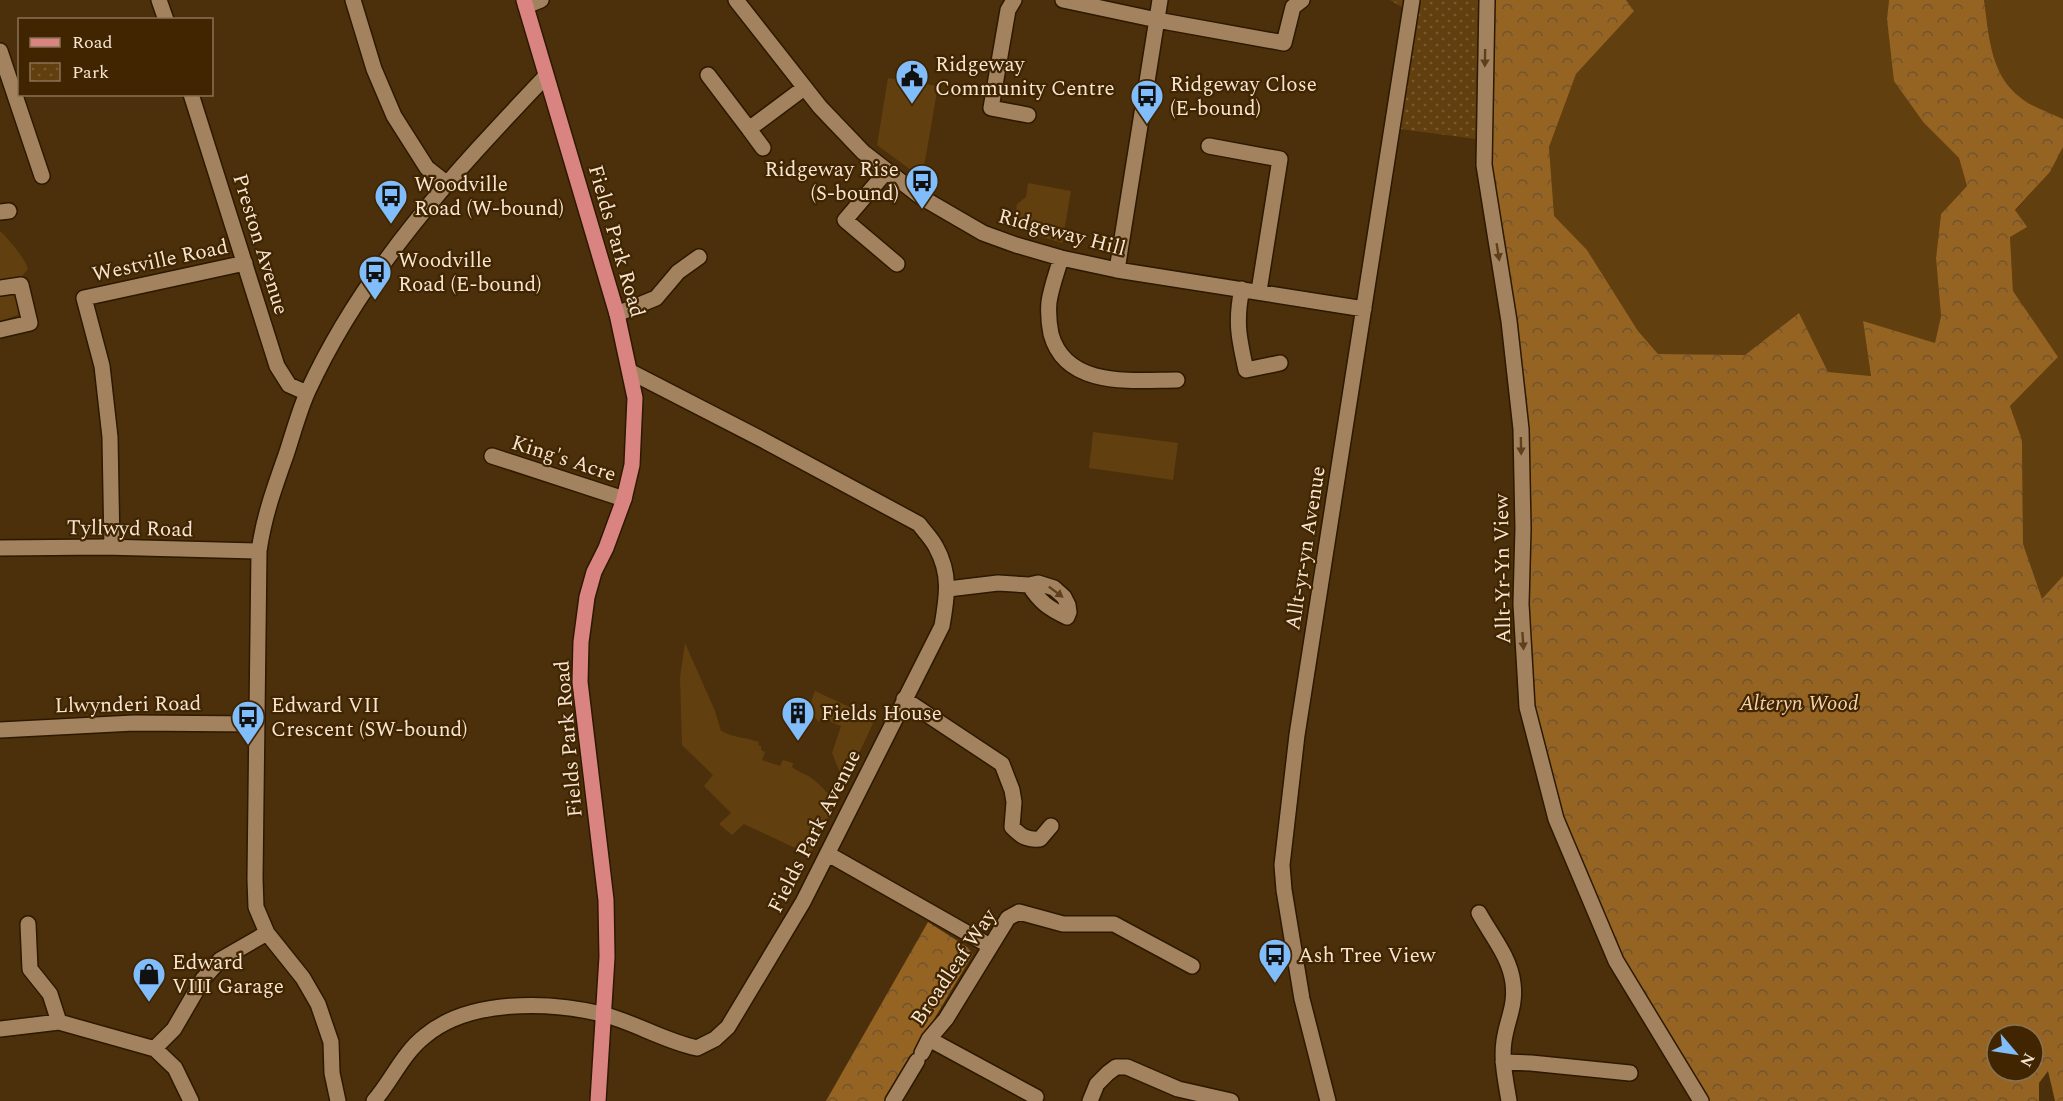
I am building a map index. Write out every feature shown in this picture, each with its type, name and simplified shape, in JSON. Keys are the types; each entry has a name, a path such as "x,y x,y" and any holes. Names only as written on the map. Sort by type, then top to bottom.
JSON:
{"main road":[{"name":"Fields Park Road","path":"525,3 545,77 617,314 635,398 632,465 624,499 606,548 594,572 587,597 581,642 580,682 606,900 608,957 597,1101"}],"street":[{"path":"159,0 165,18"},
{"path":"353,0 374,69 394,116 427,168 446,183"},
{"path":"525,3 541,0"},
{"name":"Ridgeway Hill","path":"736,0 804,88 840,130 886,172 921,198 983,233 1061,258 1118,270 1364,309"},
{"path":"1014,0 1008,10 991,108 1029,115"},
{"path":"1062,0 1284,43 1293,8 1302,0"},
{"path":"1118,270 1160,0"},
{"name":"Allt-yr-yn Avenue","path":"1328,1101 1302,999 1282,865 1300,712 1412,0"},
{"name":"Allt-Yr-Yn View","path":"1487,0 1484,165 1509,321 1521,429 1523,528 1521,604 1527,707 1556,819 1616,961 1701,1101"},
{"path":"0,51 42,176"},
{"path":"708,75 763,148"},
{"path":"338,1101 332,1073 331,1042 318,1004 303,978 267,933 256,907 259,551 264,518 307,393 336,336 364,290 446,183 545,77"},
{"path":"749,129 804,88"},
{"name":"Preston Avenue","path":"192,96 277,366 289,385 307,393"},
{"path":"1209,146 1280,159 1259,291"},
{"path":"886,172 844,220 897,264"},
{"path":"617,314 656,298 678,272 699,257"},
{"path":"1061,258 1049,303 1049,326 1055,349 1074,367 1093,376 1122,380 1177,380"},
{"name":"Westville Road","path":"112,547 110,437 105,389 102,366 84,298 245,263"},
{"path":"0,288 21,285 30,323 0,330"},
{"path":"1242,289 1238,306 1238,331 1246,370 1280,363"},
{"name":"Fields Park Avenue","path":"374,1101 423,1036 446,1021 477,1010 546,1006 603,1014 681,1045 697,1048 715,1039 728,1027 802,902 942,626 948,589 946,577 936,547 919,524 631,372"},
{"name":"King's Acre","path":"492,456 624,499"},
{"name":"Tyllwyd Road","path":"0,548 112,547 259,551"},
{"path":"948,589 998,583 1029,585"},
{"path":"904,699 1002,764 1014,802 1012,827 1021,837 1030,840 1040,839 1051,826"},
{"name":"Llwynderi Road","path":"0,730 134,723 256,724"},
{"path":"828,854 990,946"},
{"name":"Broadleaf Way","path":"893,1101 929,1039 946,1019 1008,918 1019,912 1063,924 1113,924 1192,966"},
{"path":"1479,913 1498,944 1513,981 1514,1004 1504,1040 1503,1062 1509,1101"},
{"path":"28,924 30,969 50,994 59,1022"},
{"path":"154,1049 174,1029 203,980 220,960 267,933"},
{"path":"0,1029 59,1022 154,1049 175,1068 191,1101"},
{"path":"929,1039 1036,1097"},
{"path":"1503,1062 1630,1073"},
{"path":"1090,1101 1097,1084 1108,1073 1116,1068 1127,1067 1178,1089 1231,1101"}],"green space":[{"path":"1390,0 1487,0 1484,140 1392,128 1410,12"},
{"name":"Alteryn Wood","path":"1487,0 1626,0 1634,11 1576,74 1549,147 1554,216 1587,250 1638,331 1658,354 1745,355 1799,313 1828,372 1871,376 1863,321 1935,343 1941,316 1936,258 1941,214 1967,186 1959,158 1924,123 1894,81 1887,19 1889,0 1984,0 1993,54 2003,78 2011,89 2025,101 2063,119 2063,147 2050,172 2015,210 2027,227 2010,237 2013,291 2058,357 2010,406 2022,440 2023,544 2042,599 2063,576 2063,1101 2055,1101 2048,1071 2045,1075 2045,1023 1985,1023 1985,1083 2039,1083 2039,1101 1701,1101 1616,961 1556,819 1527,707 1521,429 1484,165"},
{"path":"1626,0 1889,0 1887,19 1924,123 1959,158 1967,186 1941,214 1936,258 1941,316 1935,344 1863,321 1871,376 1828,372 1799,313 1745,355 1658,354 1638,331 1587,250 1553,216 1549,147 1576,74 1634,11"},
{"path":"1984,0 2063,0 2063,119 2025,101 2011,89 2003,78 1993,54"},
{"path":"888,78 938,86 922,178 877,145"},
{"path":"2063,147 2063,576 2042,600 2023,544 2022,440 2010,406 2058,357 2013,291 2010,237 2015,211 2050,172"},
{"path":"1028,183 1071,191 1062,243 1014,228 1017,204 1026,197"},
{"path":"0,231 16,249 28,269 22,276 0,282"},
{"path":"14,290 21,314 0,321 0,292"},
{"path":"1093,432 1178,443 1173,480 1089,468"},
{"path":"685,643 715,711 721,731 759,742 761,750 765,752 762,760 780,766 783,760 793,763 792,767 813,779 836,801 810,855 744,824 732,835 719,824 731,813 704,786 713,775 682,745 680,677"},
{"path":"815,691 875,719 847,779 839,770 832,753 841,726 823,719 819,722 815,718 811,707"},
{"path":"928,922 967,947 973,954 885,1101 826,1101"}],"place":[{"name":"Ridgeway Community Centre","path":"912,105"},
{"name":"Ridgeway Close (E-bound)","path":"1147,125"},
{"name":"Ridgeway Rise (S-bound)","path":"922,210"},
{"name":"Woodville Road (W-bound)","path":"391,225"},
{"name":"Woodville Road (E-bound)","path":"375,301"},
{"name":"Fields House","path":"798,742"},
{"name":"Edward VII Crescent (SW-bound)","path":"248,746"},
{"name":"Ash Tree View","path":"1275,984"},
{"name":"Edward VIII Garage","path":"149,1003"}]}
